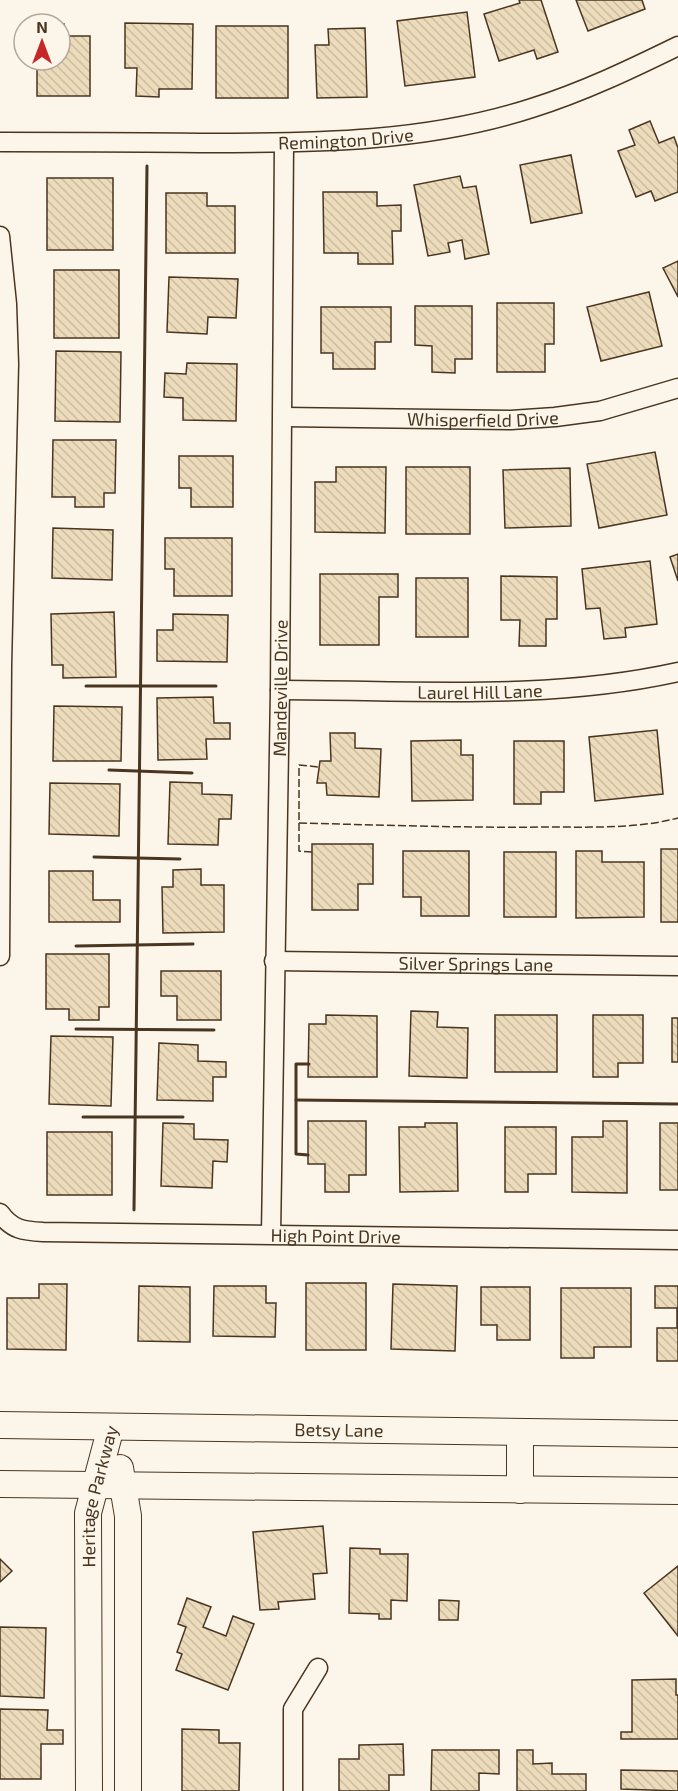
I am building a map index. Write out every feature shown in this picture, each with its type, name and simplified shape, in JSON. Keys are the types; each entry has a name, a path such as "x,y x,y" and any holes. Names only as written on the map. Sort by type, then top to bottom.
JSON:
{"main road":[{"name":"Betsy Lane","path":"0,1425 678,1434"},
{"name":"Heritage Parkway","path":"89,1791 88,1514 111,1426"},
{"name":"Heritage Parkway","path":"111,1426 128,1516 128,1791"},
{"path":"520,1433 520,1490"},
{"path":"0,1484 678,1491"}],"street":[{"name":"Remington Drive","path":"0,142 284,143 330,142 395,136 463,125 519,112 560,99 608,80 678,46"},
{"name":"Mandeville Drive","path":"270,1234 280,690 284,143"},
{"path":"0,236 7,304 9,364 1,666 0,956"},
{"name":"Whisperfield Drive","path":"283,417 512,420 600,411 678,388"},
{"name":"Laurel Hill Lane","path":"280,690 537,691 597,686 678,672"},
{"name":"Silver Springs Lane","path":"274,961 678,966"},
{"name":"High Point Drive","path":"0,1213 7,1222 23,1231 678,1240"},
{"path":"293,1791 293,1709 318,1668"}],"building":[{"path":"519,0 541,0 558,52 537,59 534,50 499,61 484,14 520,3"},
{"path":"576,0 642,0 645,9 588,31"},
{"path":"467,12 475,77 405,86 397,21"},
{"path":"125,23 193,24 192,89 159,89 159,97 136,96 137,68 125,68"},
{"path":"216,26 288,26 288,98 216,98"},
{"path":"365,28 367,97 317,98 315,45 329,45 328,29"},
{"path":"72,36 90,36 90,96 37,96 37,72 72,72"},
{"path":"650,121 659,143 674,137 678,148 678,192 655,201 651,191 636,197 618,151 635,145 629,130"},
{"path":"571,155 582,213 531,223 520,165"},
{"path":"460,176 463,188 476,186 489,254 465,259 462,240 448,243 450,252 428,256 414,185"},
{"path":"47,178 113,178 113,250 47,250"},
{"path":"323,192 377,192 377,206 401,205 401,231 392,231 393,264 358,264 358,253 324,253"},
{"path":"166,193 207,193 207,206 235,206 235,253 166,253"},
{"path":"678,261 678,297 663,268"},
{"path":"54,270 119,270 119,338 54,338"},
{"path":"169,277 238,279 236,318 208,317 207,334 167,332"},
{"path":"649,292 662,346 601,361 587,307"},
{"path":"497,303 554,303 554,344 545,344 545,372 497,372"},
{"path":"415,306 472,306 472,359 455,359 455,373 432,372 432,346 415,345"},
{"path":"321,307 391,307 391,342 375,342 375,369 333,369 333,353 321,353"},
{"path":"56,351 121,352 120,422 55,421"},
{"path":"187,363 237,364 236,421 183,420 183,398 164,397 165,373 186,374"},
{"path":"53,440 116,440 115,493 104,493 104,507 75,507 75,497 52,497"},
{"path":"655,452 667,515 599,528 587,464"},
{"path":"179,456 233,456 233,507 191,507 191,488 179,488"},
{"path":"336,467 386,467 385,533 315,532 315,482 336,482"},
{"path":"406,467 470,467 470,534 406,534"},
{"path":"570,468 571,526 505,528 503,470"},
{"path":"53,528 113,530 112,580 52,578"},
{"path":"165,538 232,538 232,596 174,596 174,569 165,569"},
{"path":"678,554 678,581 670,557"},
{"path":"650,561 657,624 625,628 626,637 604,639 600,608 586,609 582,569"},
{"path":"320,574 398,574 398,597 379,597 379,645 320,645"},
{"path":"501,576 557,577 557,619 546,619 546,646 519,646 520,620 501,620"},
{"path":"416,578 468,578 468,637 416,637"},
{"path":"114,612 116,677 63,678 63,665 52,665 51,614"},
{"path":"173,614 228,615 227,662 157,661 157,630 173,630"},
{"path":"213,697 214,723 230,723 230,739 206,739 207,759 158,760 157,698"},
{"path":"54,706 122,707 121,761 53,761"},
{"path":"657,730 663,794 595,801 589,737"},
{"path":"330,733 355,733 355,748 381,749 379,797 327,795 326,783 317,783 320,761 331,761"},
{"path":"461,740 461,755 473,755 473,800 412,801 411,741"},
{"path":"514,741 564,741 564,792 541,792 541,804 514,804"},
{"path":"170,782 202,783 202,794 232,795 231,819 219,819 218,845 168,844"},
{"path":"50,783 120,784 119,836 49,834"},
{"path":"312,844 373,844 373,884 358,884 358,910 312,910"},
{"path":"661,849 678,849 678,922 661,922"},
{"path":"403,851 469,851 469,916 421,916 421,897 403,897"},
{"path":"576,851 602,851 602,862 644,862 644,917 576,918"},
{"path":"504,852 556,852 556,917 504,917"},
{"path":"201,869 201,885 224,885 224,932 163,933 162,887 173,887 173,870"},
{"path":"49,871 93,871 93,900 120,900 120,922 49,922"},
{"path":"46,954 109,954 109,1007 99,1007 99,1020 69,1020 69,1009 46,1009"},
{"path":"161,971 221,971 221,1020 177,1020 177,996 161,996"},
{"path":"411,1011 438,1012 437,1027 468,1028 467,1078 409,1076"},
{"path":"326,1015 377,1016 377,1077 308,1077 309,1024 326,1024"},
{"path":"495,1015 557,1015 557,1072 495,1072"},
{"path":"593,1015 643,1015 643,1063 618,1063 618,1077 593,1077"},
{"path":"672,1018 678,1018 678,1062 672,1062"},
{"path":"51,1036 113,1037 111,1106 49,1104"},
{"path":"159,1043 198,1045 198,1061 226,1062 226,1077 213,1077 213,1101 157,1100"},
{"path":"308,1121 366,1121 366,1175 349,1175 349,1192 325,1192 325,1164 308,1164"},
{"path":"603,1121 627,1121 627,1193 572,1192 572,1137 603,1137"},
{"path":"163,1123 194,1124 194,1139 228,1140 227,1162 213,1161 212,1188 161,1186"},
{"path":"425,1123 457,1123 458,1191 400,1192 399,1127 425,1127"},
{"path":"660,1123 678,1123 678,1190 660,1190"},
{"path":"505,1127 556,1127 556,1174 528,1174 528,1192 505,1192"},
{"path":"47,1132 112,1132 112,1195 47,1195"},
{"path":"306,1283 366,1283 366,1350 306,1350"},
{"path":"39,1284 67,1284 66,1350 7,1349 7,1298 39,1298"},
{"path":"393,1284 457,1286 455,1351 391,1349"},
{"path":"139,1286 190,1287 190,1342 138,1341"},
{"path":"214,1286 266,1286 266,1303 276,1303 275,1337 213,1336"},
{"path":"655,1286 678,1286 678,1361 657,1361 657,1328 677,1328 677,1308 655,1308"},
{"path":"481,1287 530,1287 530,1340 497,1340 497,1325 481,1325"},
{"path":"561,1288 631,1288 631,1347 594,1347 594,1358 561,1358"},
{"path":"323,1526 327,1573 313,1574 315,1599 278,1602 279,1609 260,1610 253,1532"},
{"path":"350,1548 380,1549 380,1554 408,1554 407,1601 391,1600 391,1619 379,1619 379,1614 349,1613"},
{"path":"0,1559 12,1571 0,1582"},
{"path":"678,1566 678,1636 644,1593"},
{"path":"187,1598 211,1607 203,1627 226,1636 233,1616 254,1624 228,1690 176,1670 182,1654 177,1652 186,1627 178,1624"},
{"path":"439,1600 459,1601 458,1620 439,1620"},
{"path":"0,1627 46,1628 44,1698 0,1696"},
{"path":"676,1679 678,1739 621,1739 621,1732 632,1732 632,1680"},
{"path":"0,1709 48,1710 47,1730 63,1730 63,1744 41,1744 41,1779 0,1779"},
{"path":"182,1729 219,1730 219,1743 240,1743 239,1791 182,1791"},
{"path":"403,1744 404,1775 389,1775 389,1791 339,1791 339,1759 359,1759 359,1745"},
{"path":"432,1750 499,1750 499,1774 479,1773 479,1791 431,1791"},
{"path":"517,1750 533,1750 533,1764 552,1763 552,1774 586,1774 586,1791 517,1791"},
{"path":"621,1770 678,1771 678,1791 621,1789"}],"fence":[{"path":"312,852 299,851 299,765 319,767"},
{"path":"299,823 453,827 596,827 629,826 678,818"}],"wall":[{"path":"134,1210 147,166"},
{"path":"86,686 216,686"},
{"path":"109,770 192,773"},
{"path":"94,857 180,859"},
{"path":"76,946 193,944"},
{"path":"76,1029 214,1030"},
{"path":"308,1155 296,1154 296,1064 309,1064"},
{"path":"296,1100 678,1104"},
{"path":"83,1117 183,1117"}]}
